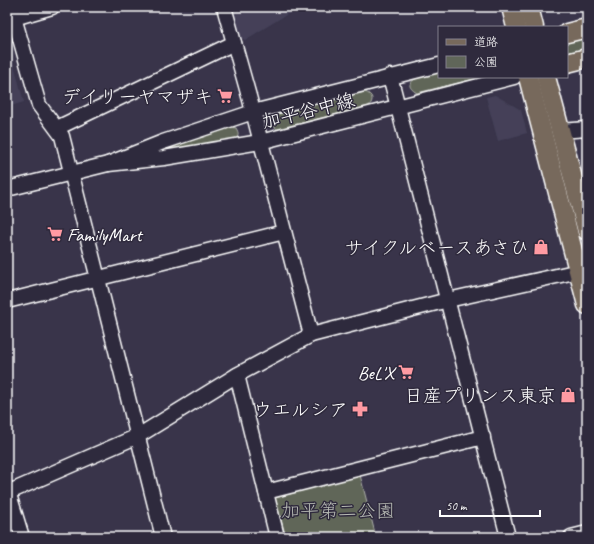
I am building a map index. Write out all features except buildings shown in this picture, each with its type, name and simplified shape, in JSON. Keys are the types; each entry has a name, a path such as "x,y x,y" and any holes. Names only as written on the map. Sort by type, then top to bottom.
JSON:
{"main road":[{"path":"511,7 516,26"},
{"path":"529,7 534,26"},
{"path":"568,33 587,28"},
{"path":"568,63 587,58"},
{"path":"528,78 587,305"},
{"path":"546,78 587,231"}],"street":[{"path":"52,7 12,13 39,105 62,136 163,537"},
{"path":"224,7 311,335"},
{"path":"57,128 234,43"},
{"name":"加平谷中線","path":"7,189 108,164 163,142 253,112 390,76 438,65"},
{"path":"390,76 508,537"},
{"name":"加平谷中線","path":"108,164 164,158 260,142 398,108 510,78"},
{"path":"560,131 587,129"},
{"path":"7,301 284,232"},
{"path":"22,537 7,491 138,436 237,375 311,335 448,300 578,271"},
{"path":"237,375 277,537"},
{"path":"266,492 483,437"},
{"path":"571,537 587,533"}],"shaded area":[{"path":"232,7 299,7 245,40 241,38"},
{"path":"7,39 24,102 7,107"},
{"path":"495,95 521,110 527,133 498,141 486,97"}],"green space":[{"path":"587,36 587,52 568,56 568,41"},
{"path":"438,72 438,78 478,78 417,93 411,88 410,85 412,81 423,76"},
{"path":"365,92 372,98 372,102 369,106 277,129 271,122 274,115"},
{"path":"232,127 236,128 238,133 235,140 151,154 202,134"},
{"name":"加平第二公園","path":"360,475 376,537 286,537 275,498"}],"place":[{"name":"デイリーヤマザキ","path":"225,96"},
{"name":"FamilyMart","path":"55,234"},
{"name":"サイクルベースあさひ","path":"541,247"},
{"name":"BeL'X","path":"406,372"},
{"name":"日産プリンス東京","path":"568,395"},
{"name":"ウエルシア","path":"360,409"}]}
